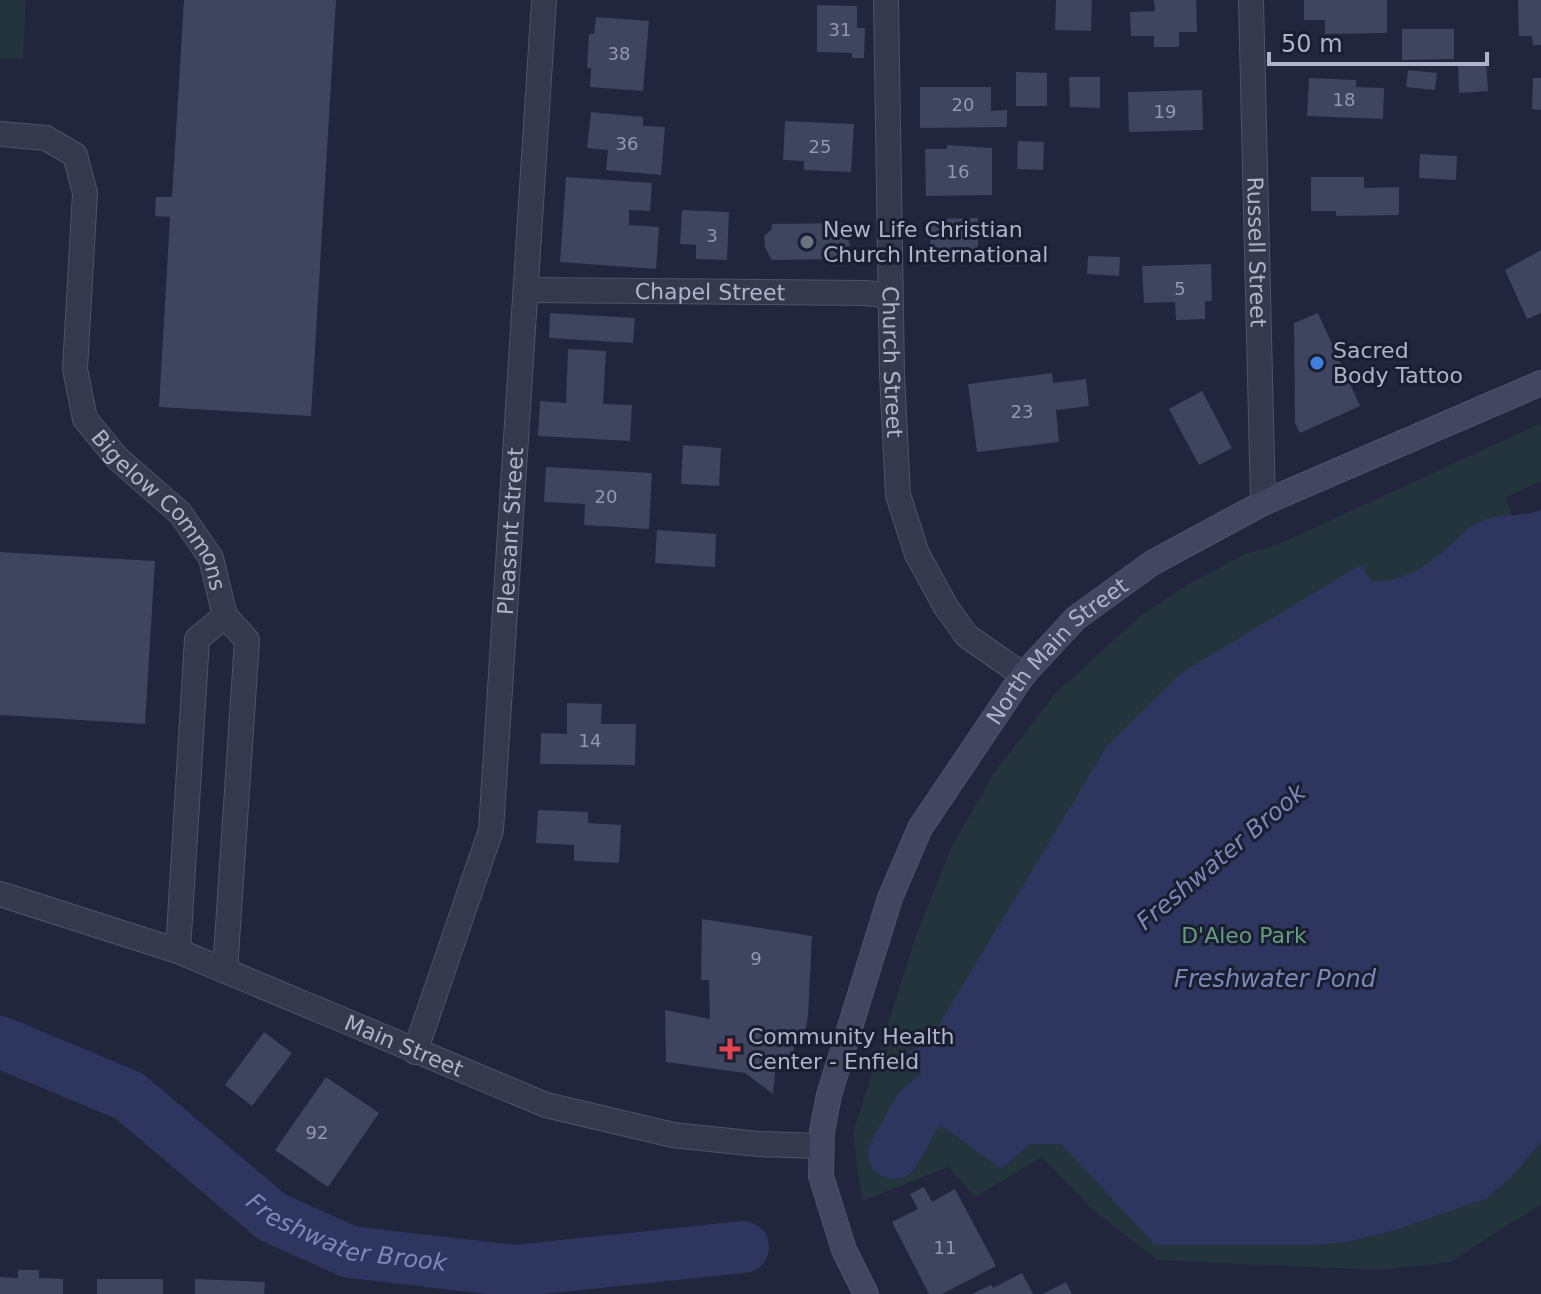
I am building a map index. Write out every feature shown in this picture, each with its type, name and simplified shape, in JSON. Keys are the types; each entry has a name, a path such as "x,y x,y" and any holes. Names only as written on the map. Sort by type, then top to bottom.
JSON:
{"street":[{"name":"Pleasant Street","path":"415,1052 491,830 528,290 544,0"},
{"name":"Church Street","path":"886,0 890,296 898,495 905,524 946,607 967,636 1023,675"},
{"name":"Russell Street","path":"1251,0 1263,503"},
{"name":"Bigelow Commons","path":"0,134 46,138 75,155 85,193 75,369 85,419 118,459 180,513 211,558 225,616 247,640 225,971"},
{"name":"Chapel Street","path":"528,290 866,293 890,296"},
{"name":"North Main Street","path":"862,1293 827,1205 821,1176 820,1146 829,1095 896,884 920,828 1023,675 1076,618 1152,563 1263,503 1541,383"},
{"name":"Bigelow Commons","path":"178,951 197,639 225,616"},
{"name":"Main Street","path":"0,894 178,951 546,1105 601,1121 716,1140 820,1146"}],"green space":[{"path":"0,0 26,0 23,58 0,58"},
{"name":"Freshwater Pond","path":"1541,423 1541,481 1505,498 1541,584 1541,1204 1450,1262 1380,1270 1157,1260 1093,1210 1042,1157 975,1197 948,1167 862,1201 853,1133 917,933 950,850 994,773 1056,693 1138,618 1189,584 1243,555 1279,544"}],"water":[{"name":"Freshwater Pond","path":"1541,510 1541,1142 1515,1173 1487,1198 1392,1231 1347,1242 1313,1245 1155,1245 1061,1144 1030,1144 1001,1169 909,1102 927,1083 908,1051 927,1044 1107,746 1181,673 1360,565 1373,582 1395,579 1424,566 1476,524 1495,517"}],"building":[{"path":"184,0 336,0 311,416 159,407 170,217 155,216 156,197 172,197"},
{"path":"1056,0 1092,0 1091,31 1055,30"},
{"path":"1154,0 1196,0 1197,32 1179,32 1179,47 1154,47 1154,36 1131,36 1130,12 1155,11"},
{"path":"1304,0 1387,0 1387,33 1325,34 1325,20 1304,20"},
{"path":"1518,0 1541,0 1541,45 1533,45 1532,36 1519,36"},
{"path":"817,5 857,6 857,28 865,28 864,58 852,58 852,53 817,52"},
{"path":"596,17 649,21 643,91 590,87 591,68 587,68 589,34 594,34"},
{"path":"1402,29 1454,29 1454,59 1402,60"},
{"path":"1486,62 1488,91 1459,93 1458,64"},
{"path":"1408,70 1437,73 1435,90 1406,87"},
{"path":"1016,72 1047,73 1047,106 1016,106"},
{"path":"1069,77 1100,77 1100,108 1070,107"},
{"path":"1309,78 1356,80 1356,87 1384,88 1383,119 1307,116"},
{"path":"1533,78 1541,78 1541,110 1532,109"},
{"path":"920,87 991,87 991,111 1007,110 1007,127 920,128"},
{"path":"1202,90 1203,130 1129,132 1128,92"},
{"path":"591,112 643,117 643,126 665,127 661,175 606,170 608,150 587,148"},
{"path":"785,121 854,124 851,172 804,170 804,161 783,160"},
{"path":"1018,141 1044,142 1043,170 1017,169"},
{"path":"947,145 992,148 992,195 926,196 925,149 947,149"},
{"path":"1420,154 1457,156 1456,180 1419,178"},
{"path":"566,177 652,183 650,211 629,210 629,225 659,227 656,269 560,262"},
{"path":"1311,177 1364,177 1364,188 1399,187 1399,215 1336,216 1336,211 1311,211"},
{"path":"682,210 729,212 727,260 696,259 696,245 680,244"},
{"path":"978,218 978,258 931,258 930,219"},
{"name":"New Life Christian Church International","path":"845,223 850,246 846,246 846,259 772,260 765,248 764,236 772,229 772,224"},
{"path":"1541,250 1541,313 1527,319 1505,270"},
{"path":"1088,256 1120,257 1119,276 1087,274"},
{"path":"1211,264 1212,301 1205,301 1205,319 1176,320 1175,302 1144,303 1142,266"},
{"path":"550,313 635,318 633,343 549,338"},
{"path":"1318,313 1360,406 1300,433 1295,423 1294,323"},
{"path":"568,349 606,351 603,404 632,405 630,441 538,436 540,401 566,403"},
{"path":"1052,373 1053,383 1086,379 1089,406 1056,410 1059,442 977,452 968,384"},
{"path":"1202,391 1232,448 1199,465 1169,409"},
{"path":"683,445 721,448 719,486 681,484"},
{"path":"546,467 652,473 649,529 584,525 585,504 544,502"},
{"path":"657,530 716,534 715,567 655,563"},
{"path":"0,552 155,561 145,724 0,715"},
{"path":"567,703 602,704 601,724 636,724 635,765 540,764 541,733 567,734"},
{"path":"538,810 588,812 588,823 621,825 619,863 574,861 574,845 536,843"},
{"path":"702,919 812,936 804,1038 796,1036 791,1064 776,1062 773,1094 745,1073 666,1062 665,1010 710,1019 709,980 701,980"},
{"path":"264,1032 292,1053 252,1106 225,1085"},
{"path":"326,1077 379,1113 328,1187 275,1150"},
{"path":"924,1187 932,1202 955,1189 996,1266 942,1294 929,1294 892,1222 918,1209 910,1194"},
{"path":"18,1270 39,1270 39,1278 63,1279 63,1294 0,1294 0,1277 18,1278"},
{"path":"1022,1273 1033,1294 972,1294 991,1285 993,1288"},
{"path":"97,1279 163,1279 163,1294 97,1294"},
{"path":"195,1279 265,1282 264,1294 195,1294"},
{"path":"1066,1282 1072,1294 1043,1294"}],"waterway":[{"name":"Freshwater Brook","path":"0,1042 129,1096 272,1217 350,1252 514,1271 743,1247"},
{"name":"Freshwater Brook","path":"894,1153 919,1109 972,1065"}],"place":[{"name":"New Life Christian Church International","path":"807,242"},
{"name":"Sacred Body Tattoo","path":"1317,363"},
{"name":"Community Health Center - Enfield","path":"730,1049"}],"park label":[{"name":"D'Aleo Park","path":"1244,935"}]}
